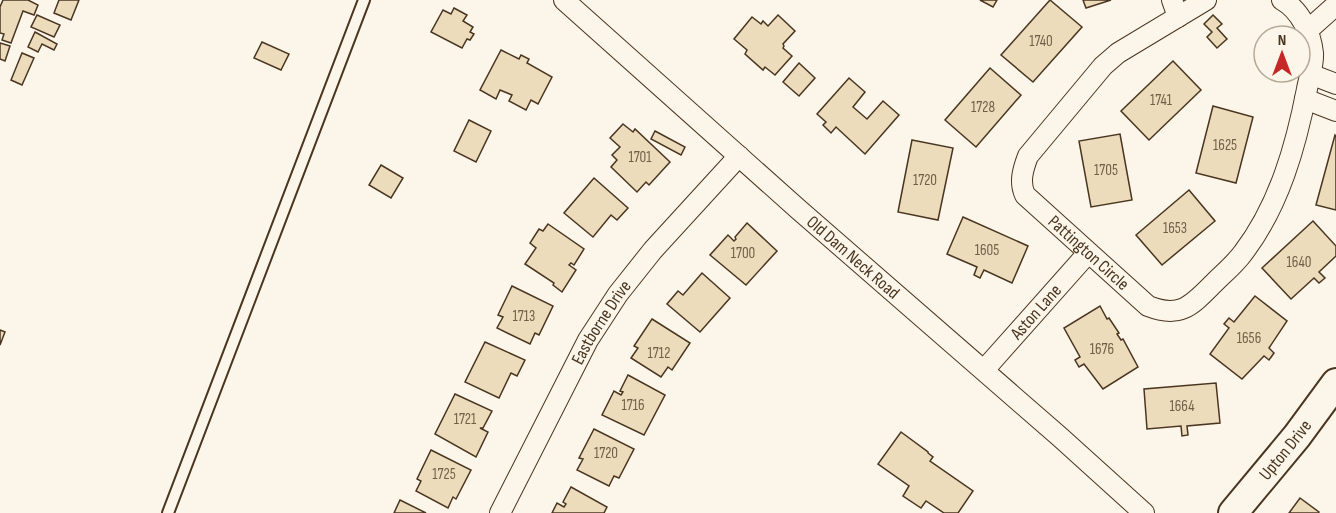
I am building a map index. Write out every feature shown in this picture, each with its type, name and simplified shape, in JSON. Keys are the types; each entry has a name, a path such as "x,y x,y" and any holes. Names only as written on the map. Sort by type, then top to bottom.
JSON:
{"main road":[{"name":"Upton Drive","path":"1233,513 1297,436 1336,383"}],"street":[{"name":"Old Dam Neck Road","path":"564,0 1144,513"},
{"name":"Pattington Circle","path":"1206,0 1175,9 1103,66 1028,156 1023,171 1022,189 1025,195 1148,306 1162,312 1184,309 1194,303 1242,255 1258,231 1275,198 1291,155 1308,84"},
{"path":"1282,0 1304,24"},
{"path":"1312,26 1336,5"},
{"path":"1312,75 1336,84"},
{"path":"1305,99 1336,111"},
{"name":"Eastborne Drive","path":"500,513 588,340 618,294 653,250 739,156"},
{"name":"Aston Lane","path":"984,370 1088,253"}],"lane":[{"path":"168,513 364,0"}],"building":[{"path":"3,0 28,0 38,5 34,15 23,11 11,43 2,40 4,34 0,33 0,7"},
{"path":"59,0 79,0 71,20 54,13"},
{"path":"980,0 997,0 993,7"},
{"path":"1050,0 1082,27 1033,82 1001,55"},
{"path":"1083,0 1111,0 1086,8"},
{"path":"454,8 467,15 463,21 473,27 470,32 474,34 470,40 467,39 462,48 431,32 443,10 451,14"},
{"path":"37,15 60,25 54,37 31,27"},
{"path":"778,15 795,31 783,44 783,48 792,56 775,75 765,67 763,70 745,54 747,50 734,39 752,17 761,24 763,21 768,26"},
{"path":"1213,15 1222,24 1217,28 1227,39 1217,48 1207,37 1212,32 1204,24"},
{"path":"35,32 57,44 54,50 42,44 38,52 28,47"},
{"path":"262,42 289,54 281,70 254,58"},
{"path":"0,43 10,46 5,61 0,59"},
{"path":"501,50 519,59 521,55 529,59 527,63 552,77 538,104 531,100 526,110 509,101 512,95 500,90 496,99 480,90"},
{"path":"22,53 34,58 22,85 11,80"},
{"path":"1173,61 1201,90 1149,140 1121,111"},
{"path":"799,63 815,78 799,96 783,82"},
{"path":"990,68 1021,95 976,147 945,120"},
{"path":"849,78 865,92 853,107 867,119 883,101 899,115 865,154 836,127 831,133 823,125 826,122 817,114"},
{"path":"1213,106 1253,117 1236,183 1196,173"},
{"path":"469,120 491,131 476,162 454,151"},
{"path":"623,124 633,132 635,129 670,162 649,185 646,182 637,192 611,167 617,160 612,155 620,147 610,138"},
{"path":"655,131 685,147 681,155 651,139"},
{"path":"1120,134 1132,200 1091,207 1079,141"},
{"path":"1336,136 1336,210 1316,205"},
{"path":"912,140 953,148 938,220 898,212"},
{"path":"381,165 403,178 391,198 369,185"},
{"path":"594,178 628,208 617,220 611,215 593,237 564,213"},
{"path":"1189,190 1215,221 1162,265 1136,235"},
{"path":"963,217 1028,246 1012,283 984,270 980,278 974,275 977,267 947,254"},
{"path":"1313,221 1336,246 1336,256 1319,272 1325,278 1319,283 1314,278 1291,299 1262,268"},
{"path":"747,223 777,251 746,285 710,255 728,235 734,241"},
{"path":"548,224 584,249 574,265 571,263 569,265 576,270 562,292 553,285 554,283 525,264 536,248 530,243 539,229 543,231"},
{"path":"702,273 730,298 700,332 667,304 678,291 683,295"},
{"path":"512,286 553,306 539,335 535,333 530,344 497,328 503,317 498,315"},
{"path":"1255,296 1287,321 1269,348 1274,353 1269,360 1264,356 1242,379 1210,354 1229,328 1224,324 1229,318 1234,322"},
{"path":"1100,306 1119,333 1117,334 1121,340 1123,339 1138,367 1103,389 1084,364 1079,367 1075,360 1080,357 1064,328"},
{"path":"652,319 690,343 672,370 668,367 661,377 631,358 638,348 634,346"},
{"path":"0,330 5,332 0,345"},
{"path":"485,342 525,360 517,376 511,373 499,398 465,382"},
{"path":"628,375 665,395 644,435 602,415 614,391 621,395 623,392 620,391"},
{"path":"1216,383 1220,423 1187,426 1188,435 1182,436 1181,426 1147,429 1144,389"},
{"path":"455,394 492,411 483,428 480,428 488,432 476,457 435,434"},
{"path":"594,429 634,449 619,478 614,476 609,486 577,470 583,459 579,458"},
{"path":"901,432 933,457 930,461 973,491 958,513 944,513 926,501 921,508 903,496 909,486 878,464"},
{"path":"431,450 471,470 456,499 453,497 448,508 416,491 421,481 417,479"},
{"path":"571,487 607,507 604,513 552,513 557,503 564,507 566,504 563,502"},
{"path":"1300,498 1319,512 1289,513"},
{"path":"400,500 426,513 394,513"}]}
